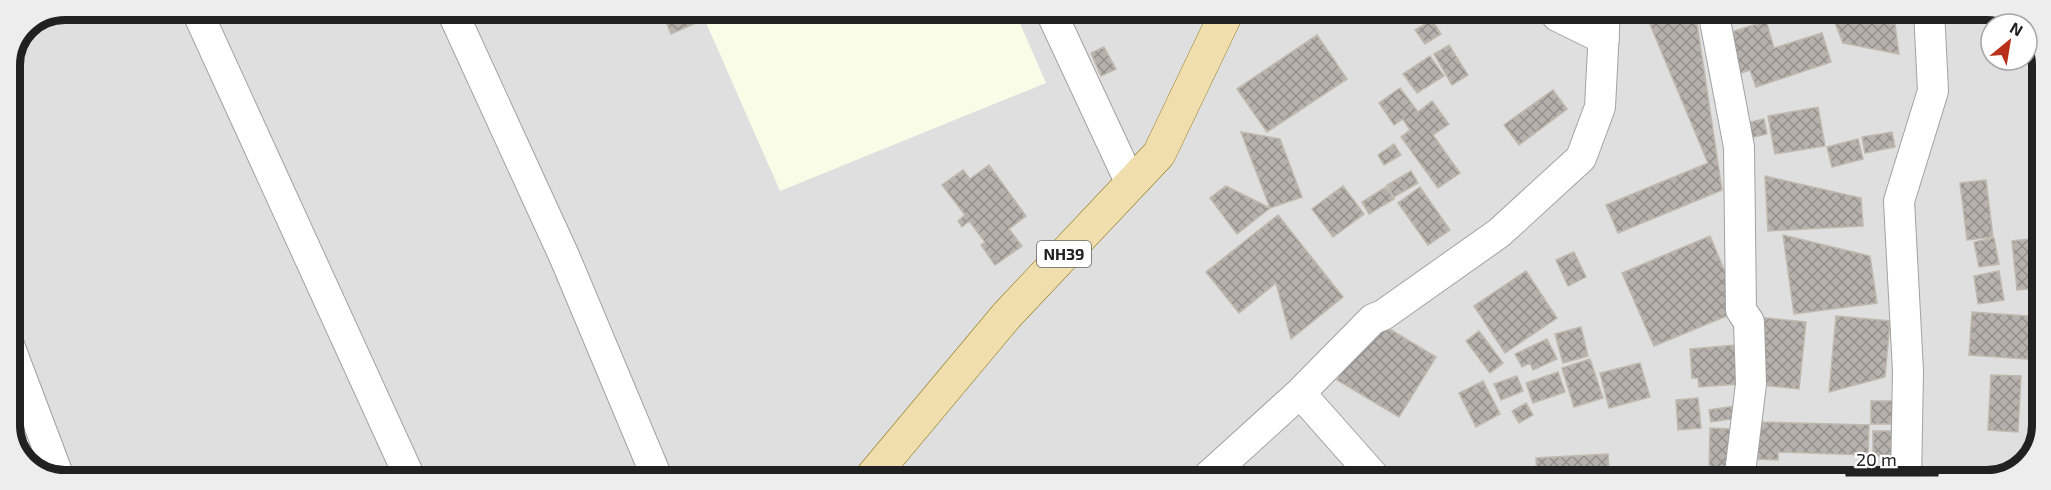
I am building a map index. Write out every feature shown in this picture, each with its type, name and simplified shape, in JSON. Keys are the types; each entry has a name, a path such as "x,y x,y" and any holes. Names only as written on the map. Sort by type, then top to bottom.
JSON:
{"main road":[{"name":"NH39","path":"877,470 1007,315 1159,154 1223,20"}],"street":[{"path":"201,20 406,470"},
{"path":"456,20 565,258 654,470"},
{"path":"1055,20 1131,184"},
{"path":"1215,470 1300,393 1373,319 1383,315 1499,233 1581,158 1600,107 1605,24 1581,20"},
{"path":"1715,20 1738,147 1741,310 1749,322 1751,384 1740,470"},
{"path":"1906,470 1908,371 1899,201 1933,91 1929,20"},
{"path":"20,374 56,470"},
{"path":"1300,393 1368,470"}],"shaded area":[{"path":"56,20 1979,20 1979,72 2031,72 2032,425 2028,443 2022,453 2009,464 1995,470 53,469 20,389 20,56 23,47 33,33 47,23"},
{"path":"705,20 1018,20 1046,83 780,191"}],"building":[{"path":"665,20 694,20 696,23 671,34"},
{"path":"1432,20 1441,34 1425,44 1415,30"},
{"path":"1648,20 1696,20 1722,190 1618,233 1606,205 1708,163"},
{"path":"1834,20 1894,20 1899,54 1843,43"},
{"path":"1766,21 1774,48 1822,33 1831,62 1756,87 1750,70 1738,74 1725,34"},
{"path":"1317,35 1347,79 1267,132 1237,89"},
{"path":"1449,45 1468,75 1452,85 1434,54"},
{"path":"1104,47 1116,69 1101,76 1091,53"},
{"path":"1430,56 1444,76 1417,93 1403,74"},
{"path":"1400,88 1418,112 1432,101 1449,124 1433,135 1460,173 1438,188 1401,137 1410,130 1403,119 1394,125 1379,103"},
{"path":"1553,90 1567,109 1519,145 1504,125"},
{"path":"1818,107 1825,146 1775,154 1768,116"},
{"path":"1764,119 1767,134 1741,140 1738,125"},
{"path":"1241,132 1280,139 1302,197 1270,208"},
{"path":"1892,132 1895,147 1865,153 1862,137"},
{"path":"1858,139 1863,159 1832,167 1827,147"},
{"path":"1394,144 1401,155 1384,165 1378,155"},
{"path":"989,165 1026,216 1009,229 1022,246 995,265 981,245 985,242 969,221 962,227 958,221 965,215 942,185 963,170 970,179"},
{"path":"1411,171 1418,183 1394,197 1387,185"},
{"path":"1765,176 1861,198 1863,226 1768,231"},
{"path":"1986,180 1993,237 1967,240 1960,183"},
{"path":"1226,186 1270,208 1237,234 1210,198"},
{"path":"1343,186 1364,214 1333,237 1312,209"},
{"path":"1386,187 1394,199 1369,214 1362,202"},
{"path":"1420,187 1450,230 1428,245 1398,203"},
{"path":"1278,215 1343,297 1291,339 1276,283 1239,313 1206,272"},
{"path":"1783,235 1870,256 1877,303 1794,314"},
{"path":"1710,236 1741,310 1654,346 1622,273"},
{"path":"1994,238 1999,264 1979,267 1974,242"},
{"path":"2031,239 2032,289 2017,290 2012,241"},
{"path":"1574,252 1586,277 1568,286 1556,260"},
{"path":"1526,271 1557,318 1505,353 1474,306"},
{"path":"1999,271 2004,300 1978,304 1974,276"},
{"path":"1972,312 2032,316 2032,359 1969,355"},
{"path":"1836,316 1890,321 1885,377 1829,392"},
{"path":"1757,317 1806,322 1799,389 1751,384"},
{"path":"1373,319 1436,357 1399,417 1337,380"},
{"path":"1581,327 1588,356 1563,363 1555,334"},
{"path":"1479,331 1503,363 1490,373 1466,341"},
{"path":"1547,339 1557,359 1533,370 1530,363 1522,367 1515,354"},
{"path":"1735,345 1739,384 1699,387 1698,378 1692,378 1690,349"},
{"path":"1590,359 1603,398 1574,407 1562,368"},
{"path":"1640,363 1650,397 1609,408 1600,373"},
{"path":"1558,372 1565,392 1533,403 1526,383"},
{"path":"1991,375 2021,376 2018,432 1988,430"},
{"path":"1517,376 1523,391 1501,400 1494,384"},
{"path":"1483,381 1500,414 1476,427 1459,393"},
{"path":"1698,398 1701,428 1678,430 1676,400"},
{"path":"1871,401 1897,401 1897,424 1871,424"},
{"path":"1526,403 1533,415 1519,423 1512,411"},
{"path":"1735,406 1737,418 1711,422 1709,410"},
{"path":"1758,422 1869,425 1868,455 1778,452 1778,460 1757,459"},
{"path":"1710,428 1732,429 1732,470 1709,470"},
{"path":"1873,431 1896,431 1896,456 1873,456"},
{"path":"1608,454 1609,470 1537,470 1536,458"}]}
